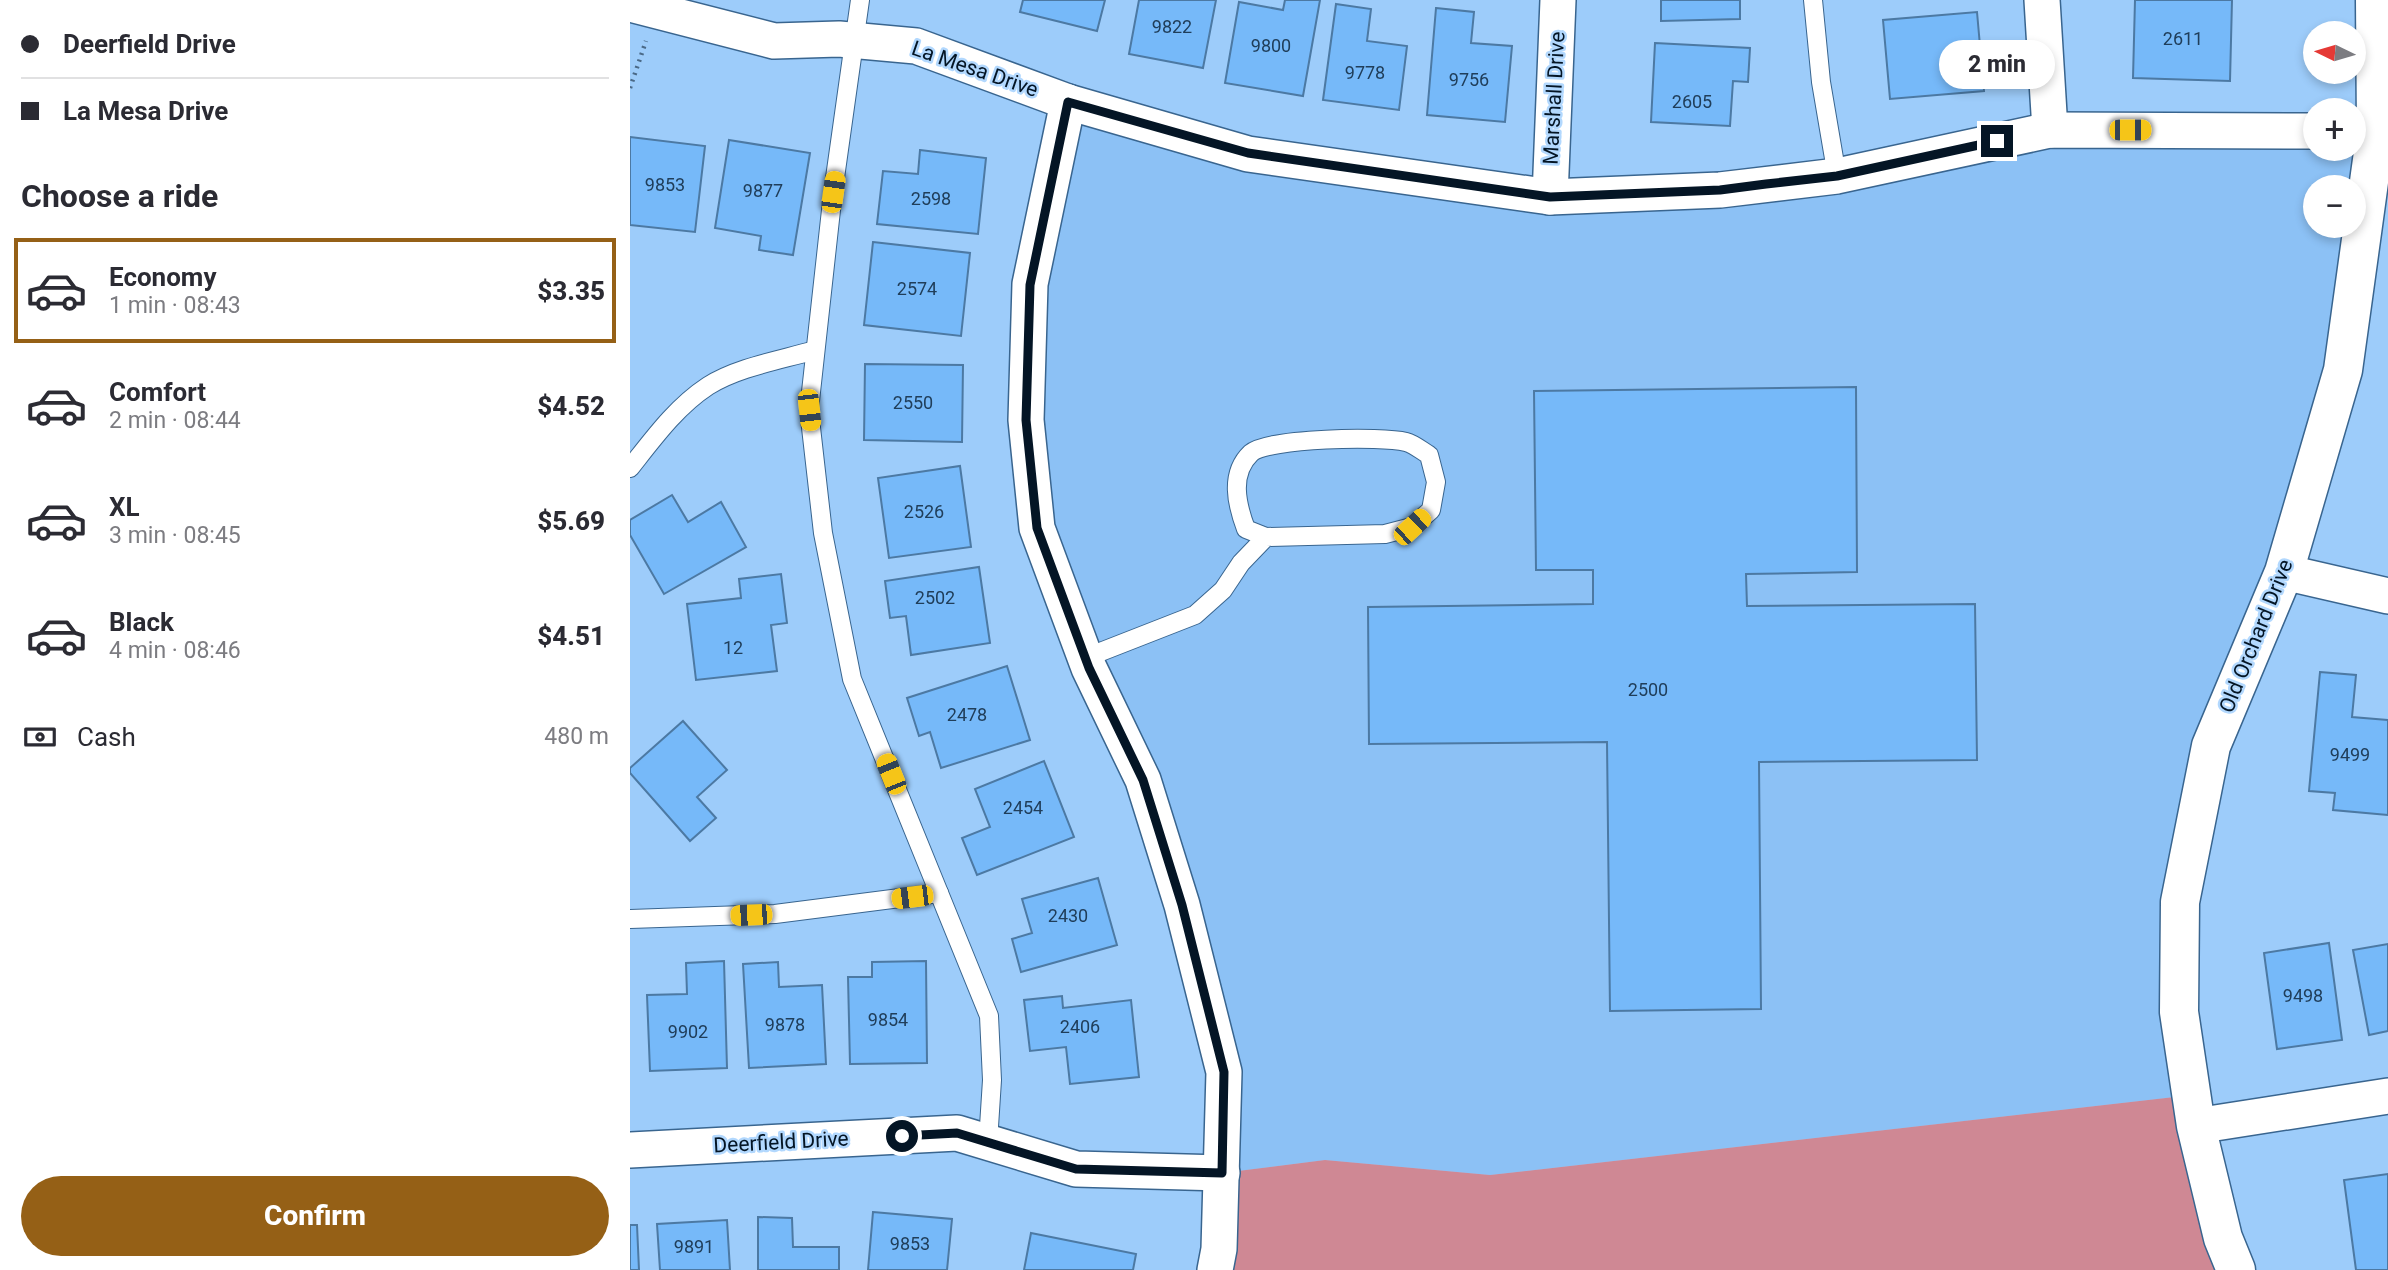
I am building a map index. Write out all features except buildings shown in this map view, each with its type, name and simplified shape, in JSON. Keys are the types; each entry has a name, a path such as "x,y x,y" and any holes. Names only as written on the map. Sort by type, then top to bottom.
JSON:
{"street":[{"name":"Marshall Drive","path":"1550,197 1558,0"},
{"path":"2042,0 2050,130"},
{"name":"Old Orchard Drive","path":"2366,118 2375,0"},
{"name":"La Mesa Drive","path":"630,4 774,41 854,40 916,46 1068,102 1248,153 1550,197 1720,190 1837,176 2050,130 2303,131"},
{"path":"1068,102 1030,285 1026,420 1037,528 1085,658 1143,780 1182,905 1224,1072 1219,1249 1215,1270"},
{"name":"Old Orchard Drive","path":"2236,1270 2223,1238 2196,1126 2179,1012 2180,902 2211,746 2284,572 2343,370 2362,161"},
{"path":"2284,572 2388,596"},
{"path":"2196,1126 2388,1096"},
{"name":"Deerfield Drive","path":"630,1150 957,1133 1076,1169 1222,1173"}],"lane":[{"path":"860,0 809,410 823,533 852,679 989,1016 992,1080 988,1142"},
{"path":"1813,0 1821,82 1837,176"},
{"path":"630,468 664,424 708,386 738,373 815,350"},
{"path":"1085,658 1195,615 1223,590 1241,563 1266,537 1385,534 1412,527 1431,510 1436,482 1429,455 1409,442 1384,439 1272,443 1251,453 1238,475 1236,503 1246,529 1266,537"},
{"path":"630,919 775,914 939,893"}],"shaded area":[{"path":"1068,102 1550,197 2050,130 2303,131 2303,161 2366,161 2366,131 2376,131 2366,203 2366,175 2303,175 2303,238 2361,238 2343,370 2180,902 2192,1095 1490,1175 1325,1160 1222,1173 1224,1072 1089,668 1026,420"},
{"path":"2192,1095 2236,1270 1215,1270 1222,1173 1325,1160 1490,1175"}],"route":[{"path":"902,1136 957,1133 1076,1169 1222,1173 1224,1072 1182,905 1143,780 1089,668 1037,528 1026,420 1030,285 1068,102 1248,153 1550,197 1720,190 1837,176 1997,141"}]}
